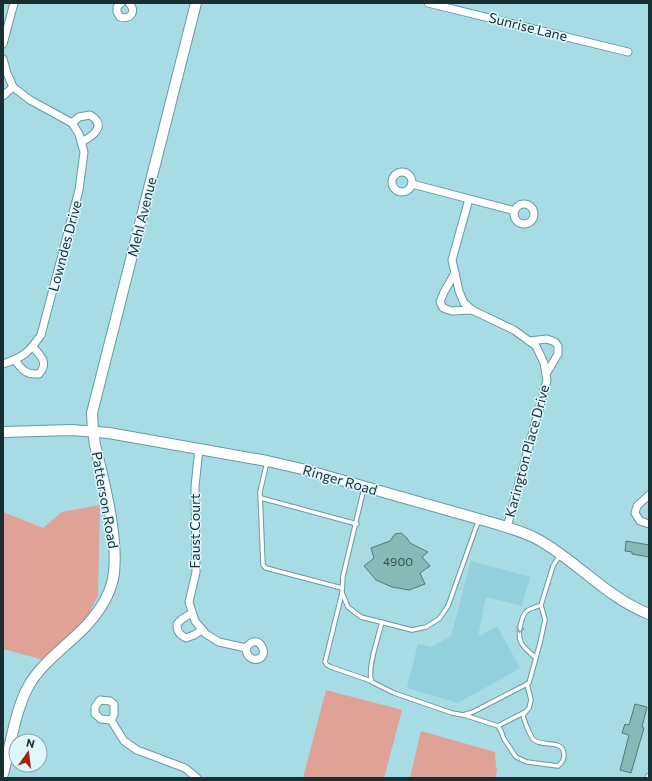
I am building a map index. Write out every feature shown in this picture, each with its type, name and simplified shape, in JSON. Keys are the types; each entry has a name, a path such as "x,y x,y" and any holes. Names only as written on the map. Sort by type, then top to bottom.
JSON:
{"street":[{"path":"3,44 14,3"},
{"path":"121,3 118,5 117,12 120,17 125,18 130,16 133,12 129,3"},
{"name":"Mehl Avenue","path":"93,431 92,413 196,3"},
{"name":"Sunrise Lane","path":"428,3 438,4 628,52"},
{"path":"3,59 13,87 30,100 72,123 79,117 90,115 95,118 98,125 96,132 91,137 81,142"},
{"path":"3,96 13,87"},
{"name":"Lowndes Drive","path":"3,364 15,360 29,352 41,335 79,190 84,152 79,134 72,123"},
{"path":"412,184 515,211"},
{"name":"Karington Place Drive","path":"469,199 452,260 459,291 464,303 472,310 514,330 536,346 541,356 547,380 507,527"},
{"name":"Karington Place Drive","path":"455,273 446,287 440,302 443,308 452,311 472,310"},
{"name":"Karington Place Drive","path":"530,341 547,339 555,342 558,346 558,354 546,374"},
{"path":"15,360 21,368 30,374 38,374 43,369 44,363 42,357 33,347"},
{"name":"Ringer Road","path":"3,432 93,431 199,448 293,467 479,519 507,527 534,538 560,555 612,594 649,614"},
{"name":"Patterson Road","path":"3,774 18,716 28,688 41,669 78,634 94,616 104,602 111,584 115,556 114,538 93,431"},
{"name":"Faust Court","path":"199,448 195,487 196,572 189,602 195,621 206,634 219,642 246,648"},
{"path":"649,495 639,502 636,513 640,521 649,524"},
{"path":"192,613 177,624 177,630 180,635 186,638 202,630"},
{"path":"111,720 124,741 137,750 185,768 197,778"}],"lane":[{"path":"267,461 260,492 263,565 266,568 342,590"},
{"path":"364,487 357,524 343,576 342,590 326,662 327,665 371,681 394,693 452,713 463,714 498,726 516,758 527,762 558,766 562,764 564,750 558,745 533,739 524,719 523,715 525,712"},
{"path":"261,498 357,524"},
{"path":"342,590 348,607 361,617 412,630 426,627 439,619 448,606 479,519"},
{"path":"463,714 473,712 529,683 545,620 541,605 553,566 560,555"},
{"path":"536,658 521,644 518,638 522,620 526,611 541,605"},
{"path":"371,681 371,666 382,622"},
{"path":"498,726 525,712 529,708 531,700 527,684"}],"shaded area":[{"path":"100,505 98,596 88,615 44,660 3,649 3,512 43,528 62,512"},
{"path":"471,561 530,577 522,606 486,597 478,637 497,626 520,668 458,703 407,688 418,644 431,647 451,636"},
{"path":"326,690 402,710 384,778 303,778"},
{"path":"421,731 495,752 497,768 495,778 410,778"}],"building":[{"path":"401,533 410,543 428,552 422,557 430,566 420,573 425,584 409,590 392,587 376,580 364,566 374,558 371,548 390,541 395,534"},
{"path":"626,541 649,545 649,557 632,554 632,552 625,551"},
{"path":"635,704 647,707 642,727 644,728 631,773 620,770 629,735 622,733 625,724 629,725"}]}
